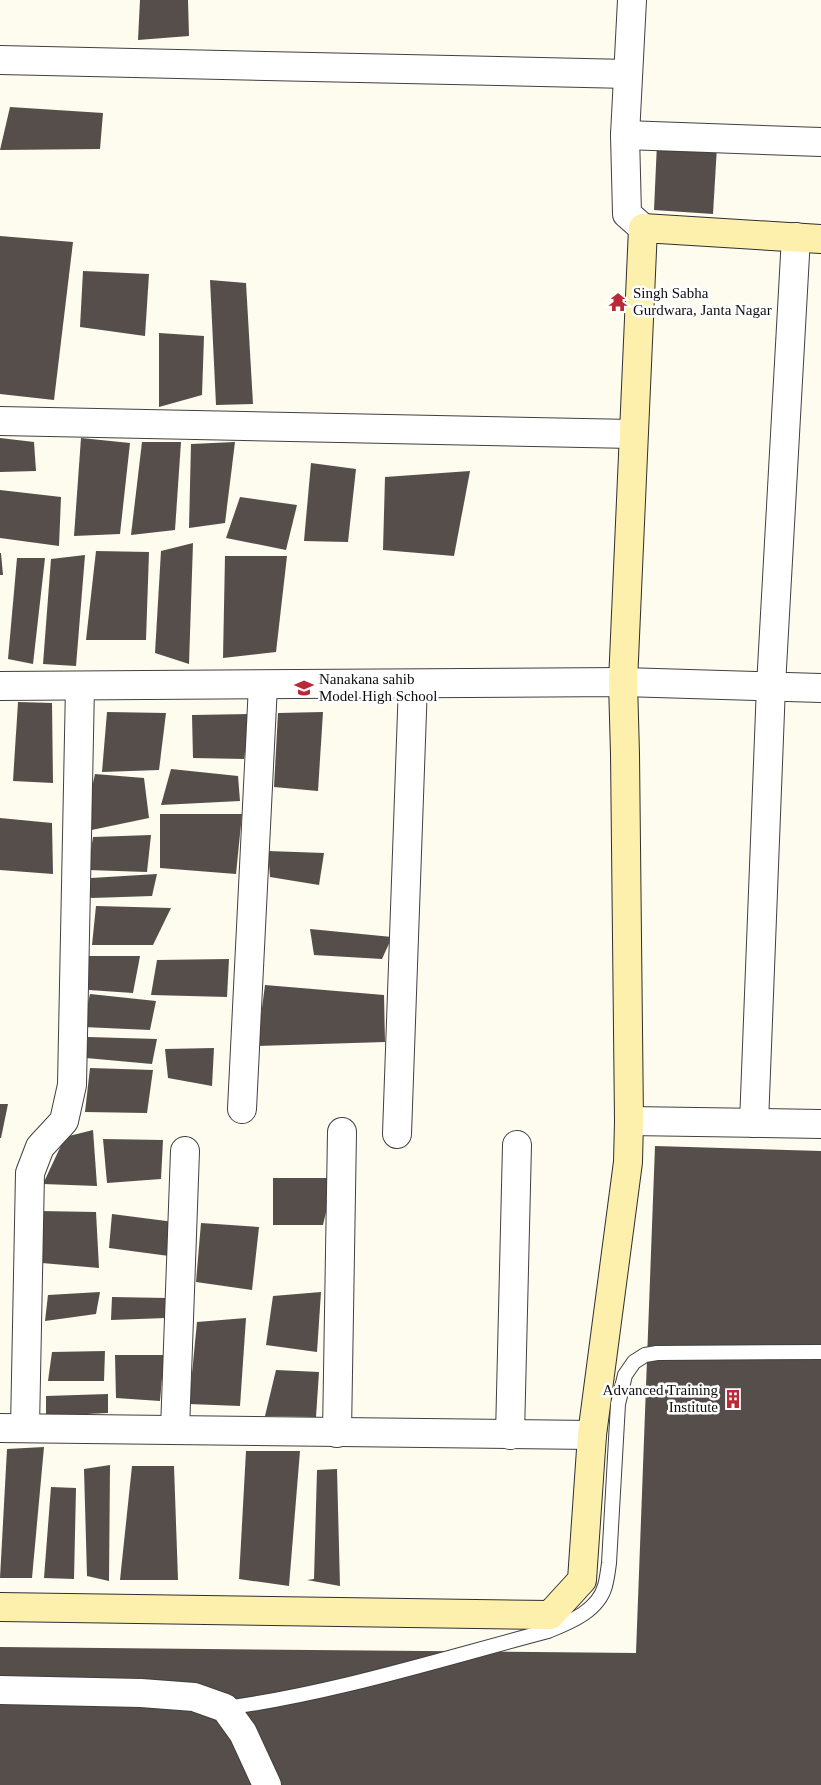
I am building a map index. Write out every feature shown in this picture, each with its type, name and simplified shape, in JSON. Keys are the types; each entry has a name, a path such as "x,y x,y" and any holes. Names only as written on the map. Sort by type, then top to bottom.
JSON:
{"street":[{"path":"632,0 625,135 627,214 643,228 808,238 771,686 754,1123"},
{"path":"0,60 628,74"},
{"path":"625,135 821,142"},
{"path":"0,1607 550,1615 582,1580 592,1435 628,1162 625,754 622,682 643,228"},
{"path":"0,421 633,434"},
{"path":"0,686 263,686 622,682 821,688"},
{"path":"397,1134 413,684"},
{"path":"80,686 72,1085 64,1121 40,1147 30,1173 12,1428 592,1435"},
{"path":"242,1109 263,686"},
{"path":"629,1121 821,1124"},
{"path":"337,1433 342,1132"},
{"path":"510,1435 518,1145"},
{"path":"175,1430 185,1151"},
{"path":"0,1690 141,1693 185,1696 194,1697 225,1708 243,1733 267,1785"}],"lane":[{"path":"225,1708 261,1703 344,1686 548,1631 572,1621 594,1606 605,1588 610,1563 618,1404 625,1375 634,1362 645,1355 656,1353 821,1352"}],"building":[{"path":"140,0 188,0 189,36 138,40"},
{"path":"10,107 103,113 100,149 0,150"},
{"path":"657,143 717,146 713,214 654,210"},
{"path":"0,236 73,242 54,400 0,394"},
{"path":"83,271 149,274 145,336 80,327"},
{"path":"210,280 246,283 253,404 216,405"},
{"path":"159,333 204,336 202,395 159,407"},
{"path":"0,438 34,442 36,471 0,472"},
{"path":"81,438 130,443 120,534 74,536"},
{"path":"142,442 181,442 175,530 131,535"},
{"path":"235,442 225,523 189,528 191,444"},
{"path":"311,463 356,469 348,542 304,541"},
{"path":"470,471 454,556 383,550 385,477"},
{"path":"0,490 61,497 59,546 0,538"},
{"path":"240,497 297,505 286,550 226,538"},
{"path":"193,543 189,664 155,653 161,551"},
{"path":"96,551 149,552 146,640 86,640"},
{"path":"1,553 3,575 0,575"},
{"path":"85,555 76,666 43,664 51,559"},
{"path":"225,556 287,556 276,652 223,658"},
{"path":"17,558 45,558 33,664 8,659"},
{"path":"18,702 52,703 53,783 13,781"},
{"path":"107,712 166,713 159,770 102,772"},
{"path":"323,712 318,791 274,787 278,713"},
{"path":"250,714 244,759 193,758 192,715"},
{"path":"171,769 238,776 240,801 161,805"},
{"path":"95,774 144,778 149,818 82,832"},
{"path":"160,814 242,814 236,874 160,868"},
{"path":"0,818 52,823 53,874 0,870"},
{"path":"151,835 147,872 88,870 93,837"},
{"path":"268,851 324,853 319,885 270,877"},
{"path":"157,874 152,896 92,898 87,896 91,878"},
{"path":"96,906 171,908 153,945 92,945"},
{"path":"310,929 392,937 382,959 314,955"},
{"path":"86,956 140,956 133,993 89,990"},
{"path":"229,959 227,997 151,995 157,960"},
{"path":"265,985 384,995 385,1042 257,1046"},
{"path":"90,994 156,1001 150,1030 83,1027"},
{"path":"88,1037 157,1039 152,1064 86,1058"},
{"path":"214,1048 212,1086 168,1078 165,1049"},
{"path":"90,1068 153,1070 147,1113 85,1112"},
{"path":"0,1104 8,1104 1,1138 0,1138"},
{"path":"93,1130 97,1186 43,1184 65,1137"},
{"path":"103,1139 163,1140 161,1179 107,1183"},
{"name":"Advanced Training Institute","path":"655,1146 821,1151 821,1785 0,1785 0,1647 636,1653"},
{"path":"273,1178 334,1178 323,1225 273,1225"},
{"path":"39,1211 96,1212 99,1268 42,1263"},
{"path":"112,1214 174,1222 169,1256 109,1248"},
{"path":"201,1223 259,1227 252,1290 196,1282"},
{"path":"100,1292 96,1314 45,1321 48,1295"},
{"path":"321,1292 317,1352 266,1345 273,1296"},
{"path":"112,1297 167,1298 166,1318 111,1320"},
{"path":"246,1318 240,1406 189,1404 197,1322"},
{"path":"105,1351 104,1381 48,1381 52,1352"},
{"path":"115,1355 164,1355 160,1401 116,1398"},
{"path":"276,1370 319,1372 316,1417 265,1416"},
{"path":"108,1394 108,1413 46,1416 46,1396"},
{"path":"44,1447 32,1578 0,1578 7,1449"},
{"path":"246,1451 300,1451 289,1586 239,1579"},
{"path":"110,1465 109,1581 87,1576 84,1469"},
{"path":"132,1466 174,1466 178,1580 120,1580"},
{"path":"337,1469 340,1586 307,1580 314,1579 317,1470"},
{"path":"51,1487 76,1488 74,1579 44,1578"}],"place":[{"name":"Singh Sabha Gurdwara, Janta Nagar","path":"618,302"},
{"name":"Nanakana sahib Model High School","path":"304,688"},
{"name":"Advanced Training Institute","path":"733,1399"}]}
